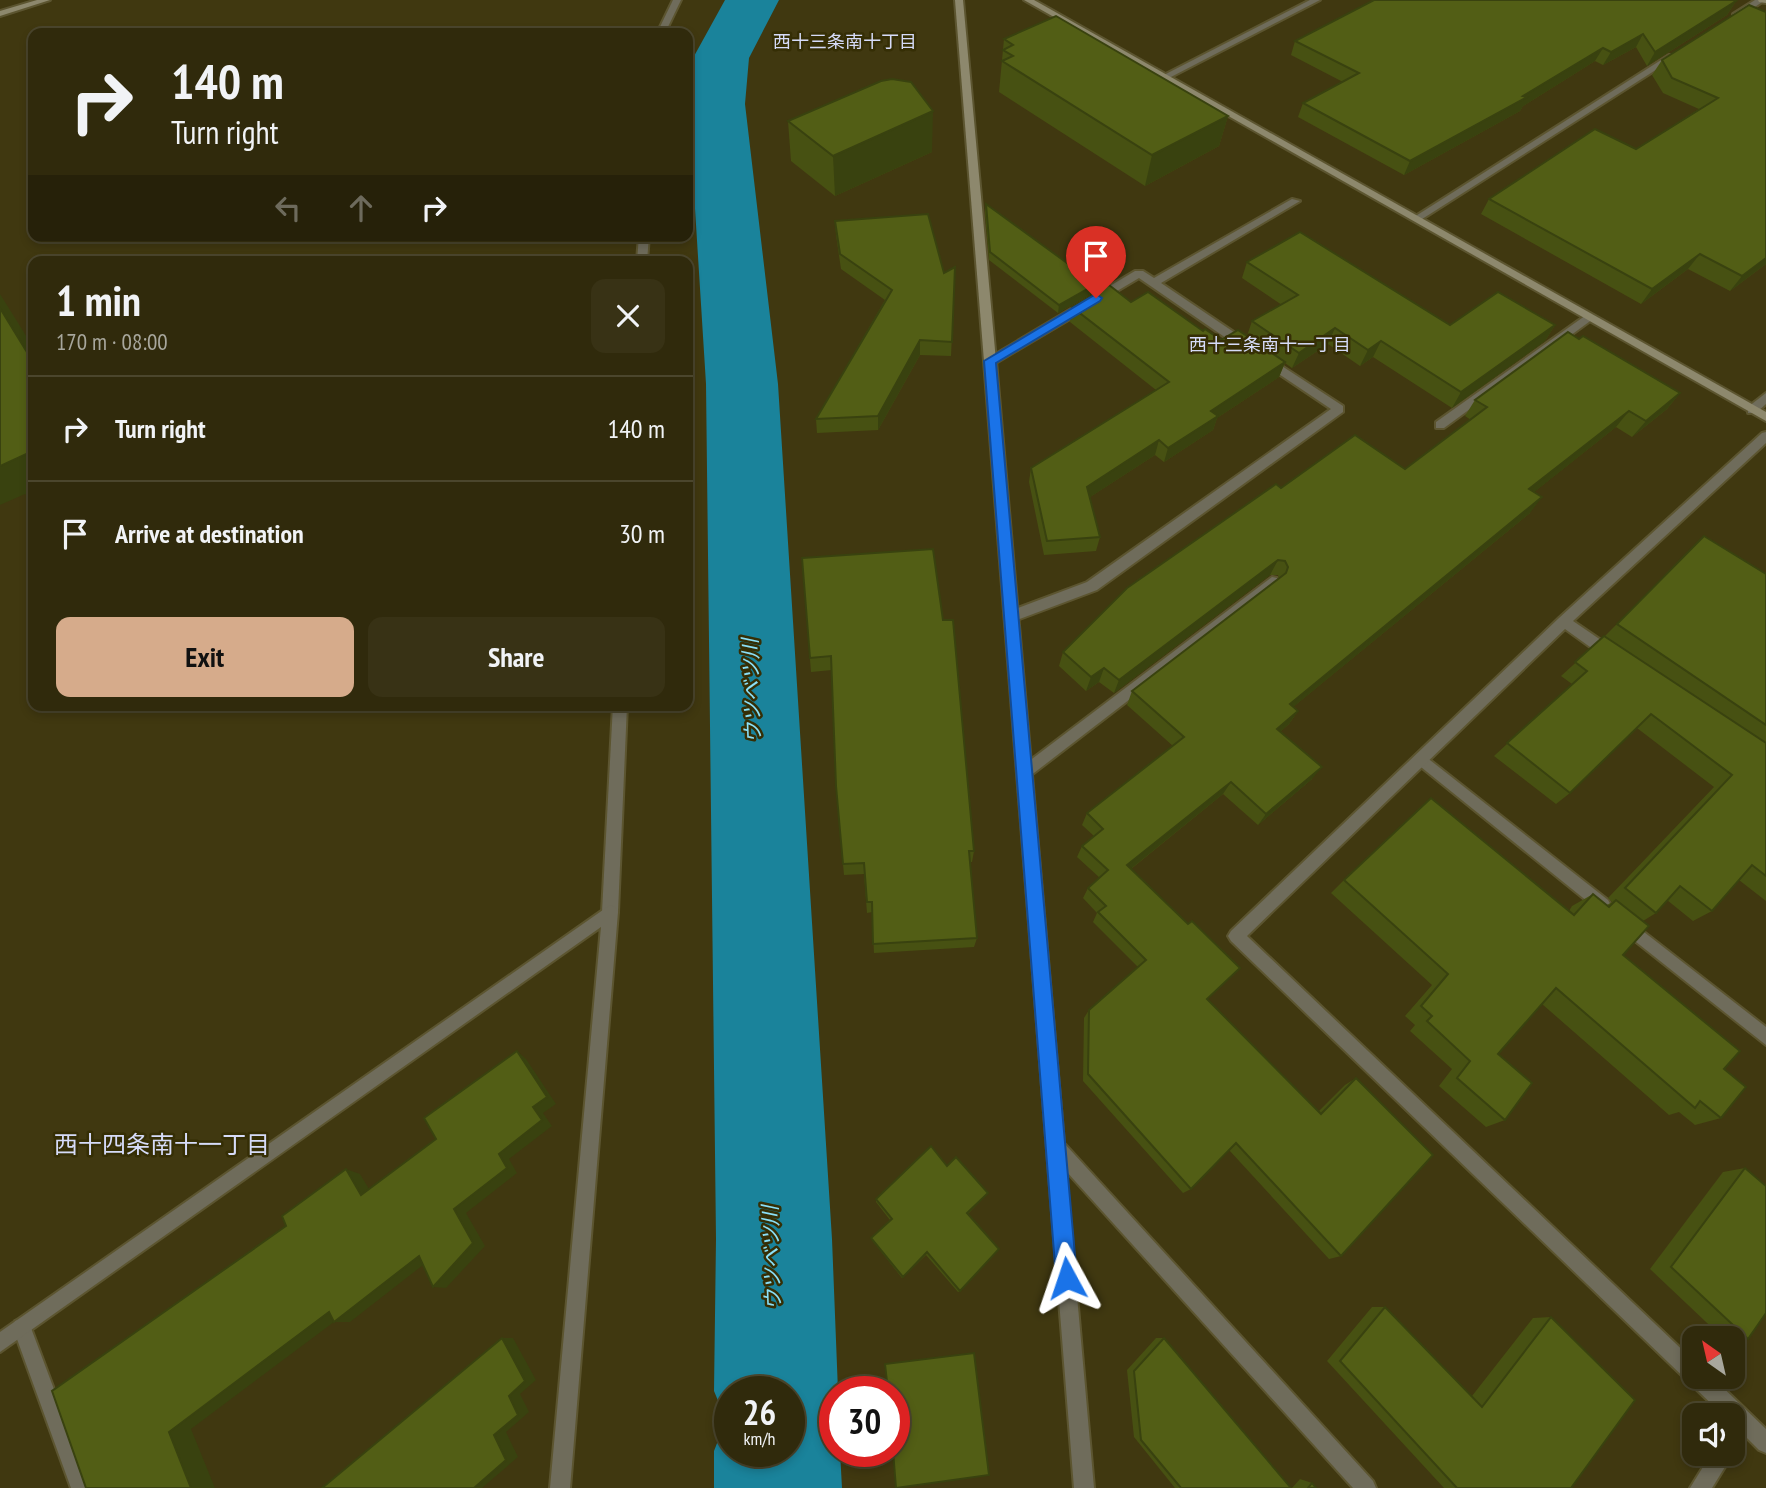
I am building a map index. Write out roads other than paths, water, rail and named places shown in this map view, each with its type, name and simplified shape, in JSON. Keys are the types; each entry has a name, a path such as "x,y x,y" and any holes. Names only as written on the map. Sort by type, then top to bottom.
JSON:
{"street":[{"path":"0,14 46,0"},
{"path":"663,28 677,0"},
{"path":"959,0 1084,1488"},
{"path":"1028,0 1766,417"},
{"path":"1164,77 1315,0"},
{"path":"1726,22 1763,0"},
{"path":"1416,219 1680,51"},
{"path":"1154,283 1295,201"},
{"path":"990,361 1139,273 1339,409 1092,586 1012,616"},
{"path":"1440,425 1589,317"},
{"path":"1752,410 1766,397"},
{"path":"1682,1363 1236,936 1564,622 1766,436"},
{"path":"1025,772 1272,583"},
{"path":"1564,622 1620,661"},
{"path":"560,1488 610,912 620,711"},
{"path":"1421,759 1766,1037"},
{"path":"0,1343 610,912"},
{"path":"1056,1147 1366,1488"},
{"path":"22,1328 80,1488"},
{"path":"1711,1390 1724,1403"},
{"path":"1745,1423 1766,1443"},
{"path":"1700,1488 1715,1466"}],"waterway":[{"name":"ウツベツ川","path":"752,0 721,58 716,104 742,384 774,1239 776,1376"},
{"name":"ウツベツ川","path":"777,1467 778,1488"}],"district":[{"name":"西十三条南十丁目","path":"845,42"},
{"name":"西十三条南十一丁目","path":"1270,345"},
{"name":"西十四条南十一丁目","path":"162,1145"}]}
